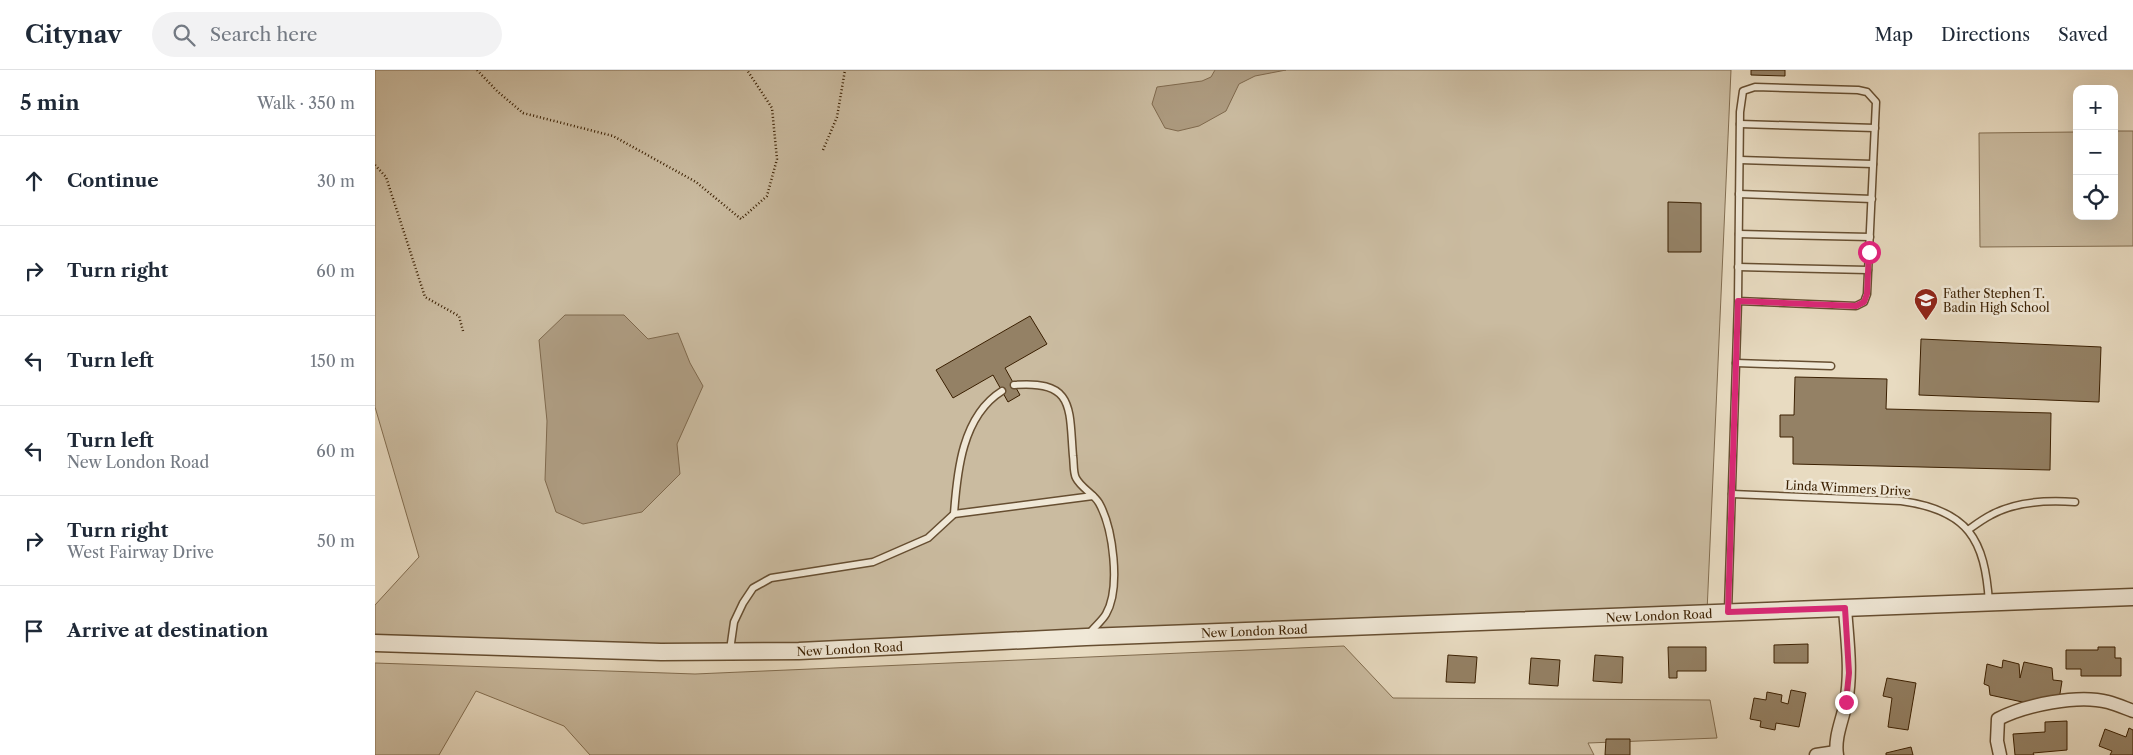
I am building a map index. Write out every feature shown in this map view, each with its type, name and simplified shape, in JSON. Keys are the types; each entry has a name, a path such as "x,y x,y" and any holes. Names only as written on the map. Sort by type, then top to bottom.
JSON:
{"street":[{"name":"New London Road","path":"375,643 661,652 847,649 1086,637 2133,597"},
{"path":"1816,755 1836,754 1838,734 1846,702 1849,673 1845,608"},
{"path":"2000,755 1997,741 1999,719 2014,711 2047,703 2081,700 2106,701 2133,711"}],"lane":[{"path":"1728,612 1738,301 1740,124 1743,91 1755,86 1858,90 1867,92 1876,102 1867,294 1864,302 1856,306 1738,301"},
{"path":"1740,124 1875,128"},
{"path":"1740,160 1873,164"},
{"path":"1739,194 1871,199"},
{"path":"1739,234 1870,237"},
{"path":"1738,267 1868,270"},
{"path":"1736,363 1831,366"},
{"path":"1014,385 1034,383 1060,393 1069,405 1075,478 1098,501 1108,522 1113,566 1113,594 1106,614 1086,637"},
{"path":"954,514 957,469 969,436 977,417 992,398 1002,392"},
{"name":"Linda Wimmers Drive","path":"1732,494 1901,501 1920,504 1958,520 1968,530 1981,553 1987,574 1989,603"},
{"path":"730,651 734,622 743,603 753,588 771,578 873,562 927,538 954,514 1093,496"},
{"path":"1968,530 1991,514 2013,506 2059,501 2075,502"}],"path":[{"path":"477,70 497,91 523,113 613,136 696,182 741,218 767,196 777,159 772,108 747,70"},
{"path":"823,150 837,117 845,70"},
{"path":"375,165 386,178 425,297 459,316 463,331"}],"shaded area":[{"path":"375,70 1731,70 1707,612 799,651 375,643 375,605 419,557 375,407"},
{"path":"1215,70 1286,70 1255,76 1239,84 1226,111 1199,126 1178,131 1165,128 1152,104 1157,87 1202,81 1211,77"},
{"path":"2118,131 2133,131 2133,246 1980,247 1979,133 2073,132 2073,220 2118,220"},
{"path":"565,315 624,315 648,339 678,333 690,363 703,386 677,444 680,474 642,512 583,524 556,512 545,480 547,421 539,340"},
{"path":"1344,646 1393,698 1710,700 1717,738 1588,743 1594,755 590,755 564,726 476,691 439,755 375,755 375,663 695,674"}],"building":[{"path":"1751,70 1785,70 1785,76 1751,75"},
{"path":"1668,202 1701,203 1701,252 1668,252"},
{"path":"1030,316 1047,344 1005,368 1020,395 1008,402 993,375 953,398 936,370"},
{"path":"1921,339 2101,347 2099,402 1919,395"},
{"path":"1795,377 1887,379 1886,409 2051,413 2050,470 1793,464 1793,437 1780,437 1780,415 1794,415"},
{"path":"1808,644 1808,663 1774,663 1774,645"},
{"path":"1668,647 1706,647 1706,671 1677,671 1677,678 1669,678"},
{"path":"2098,647 2115,647 2115,658 2121,658 2121,676 2081,676 2081,669 2066,669 2066,650 2098,650"},
{"path":"1448,655 1477,657 1475,683 1446,682"},
{"path":"1595,655 1623,657 1622,683 1593,681"},
{"path":"1531,658 1560,660 1558,686 1529,684"},
{"path":"2003,660 2019,664 2020,678 2024,662 2052,668 2053,680 2062,681 2059,700 2027,703 1990,695 1989,686 1984,684 1987,664 2002,668"},
{"path":"1887,678 1916,683 1908,730 1888,727 1892,698 1883,696"},
{"path":"1791,690 1806,693 1799,727 1776,723 1775,730 1760,727 1761,721 1750,719 1754,698 1766,700 1767,692 1782,695 1781,702 1788,704"},
{"path":"2067,721 2067,750 2033,753 2034,755 2015,755 2013,734 2045,732 2045,722"},
{"path":"2129,728 2133,730 2133,755 2110,755 2112,751 2099,746 2105,729 2126,737"},
{"path":"1606,739 1630,739 1630,755 1605,755"},
{"path":"1911,747 1913,755 1886,755 1886,753"}],"place":[{"name":"Father Stephen T. Badin High School","path":"1926,321"}],"route":[{"path":"1846,702 1849,673 1845,608 1728,612 1738,301 1856,306 1864,302 1867,294 1869,252"}]}
